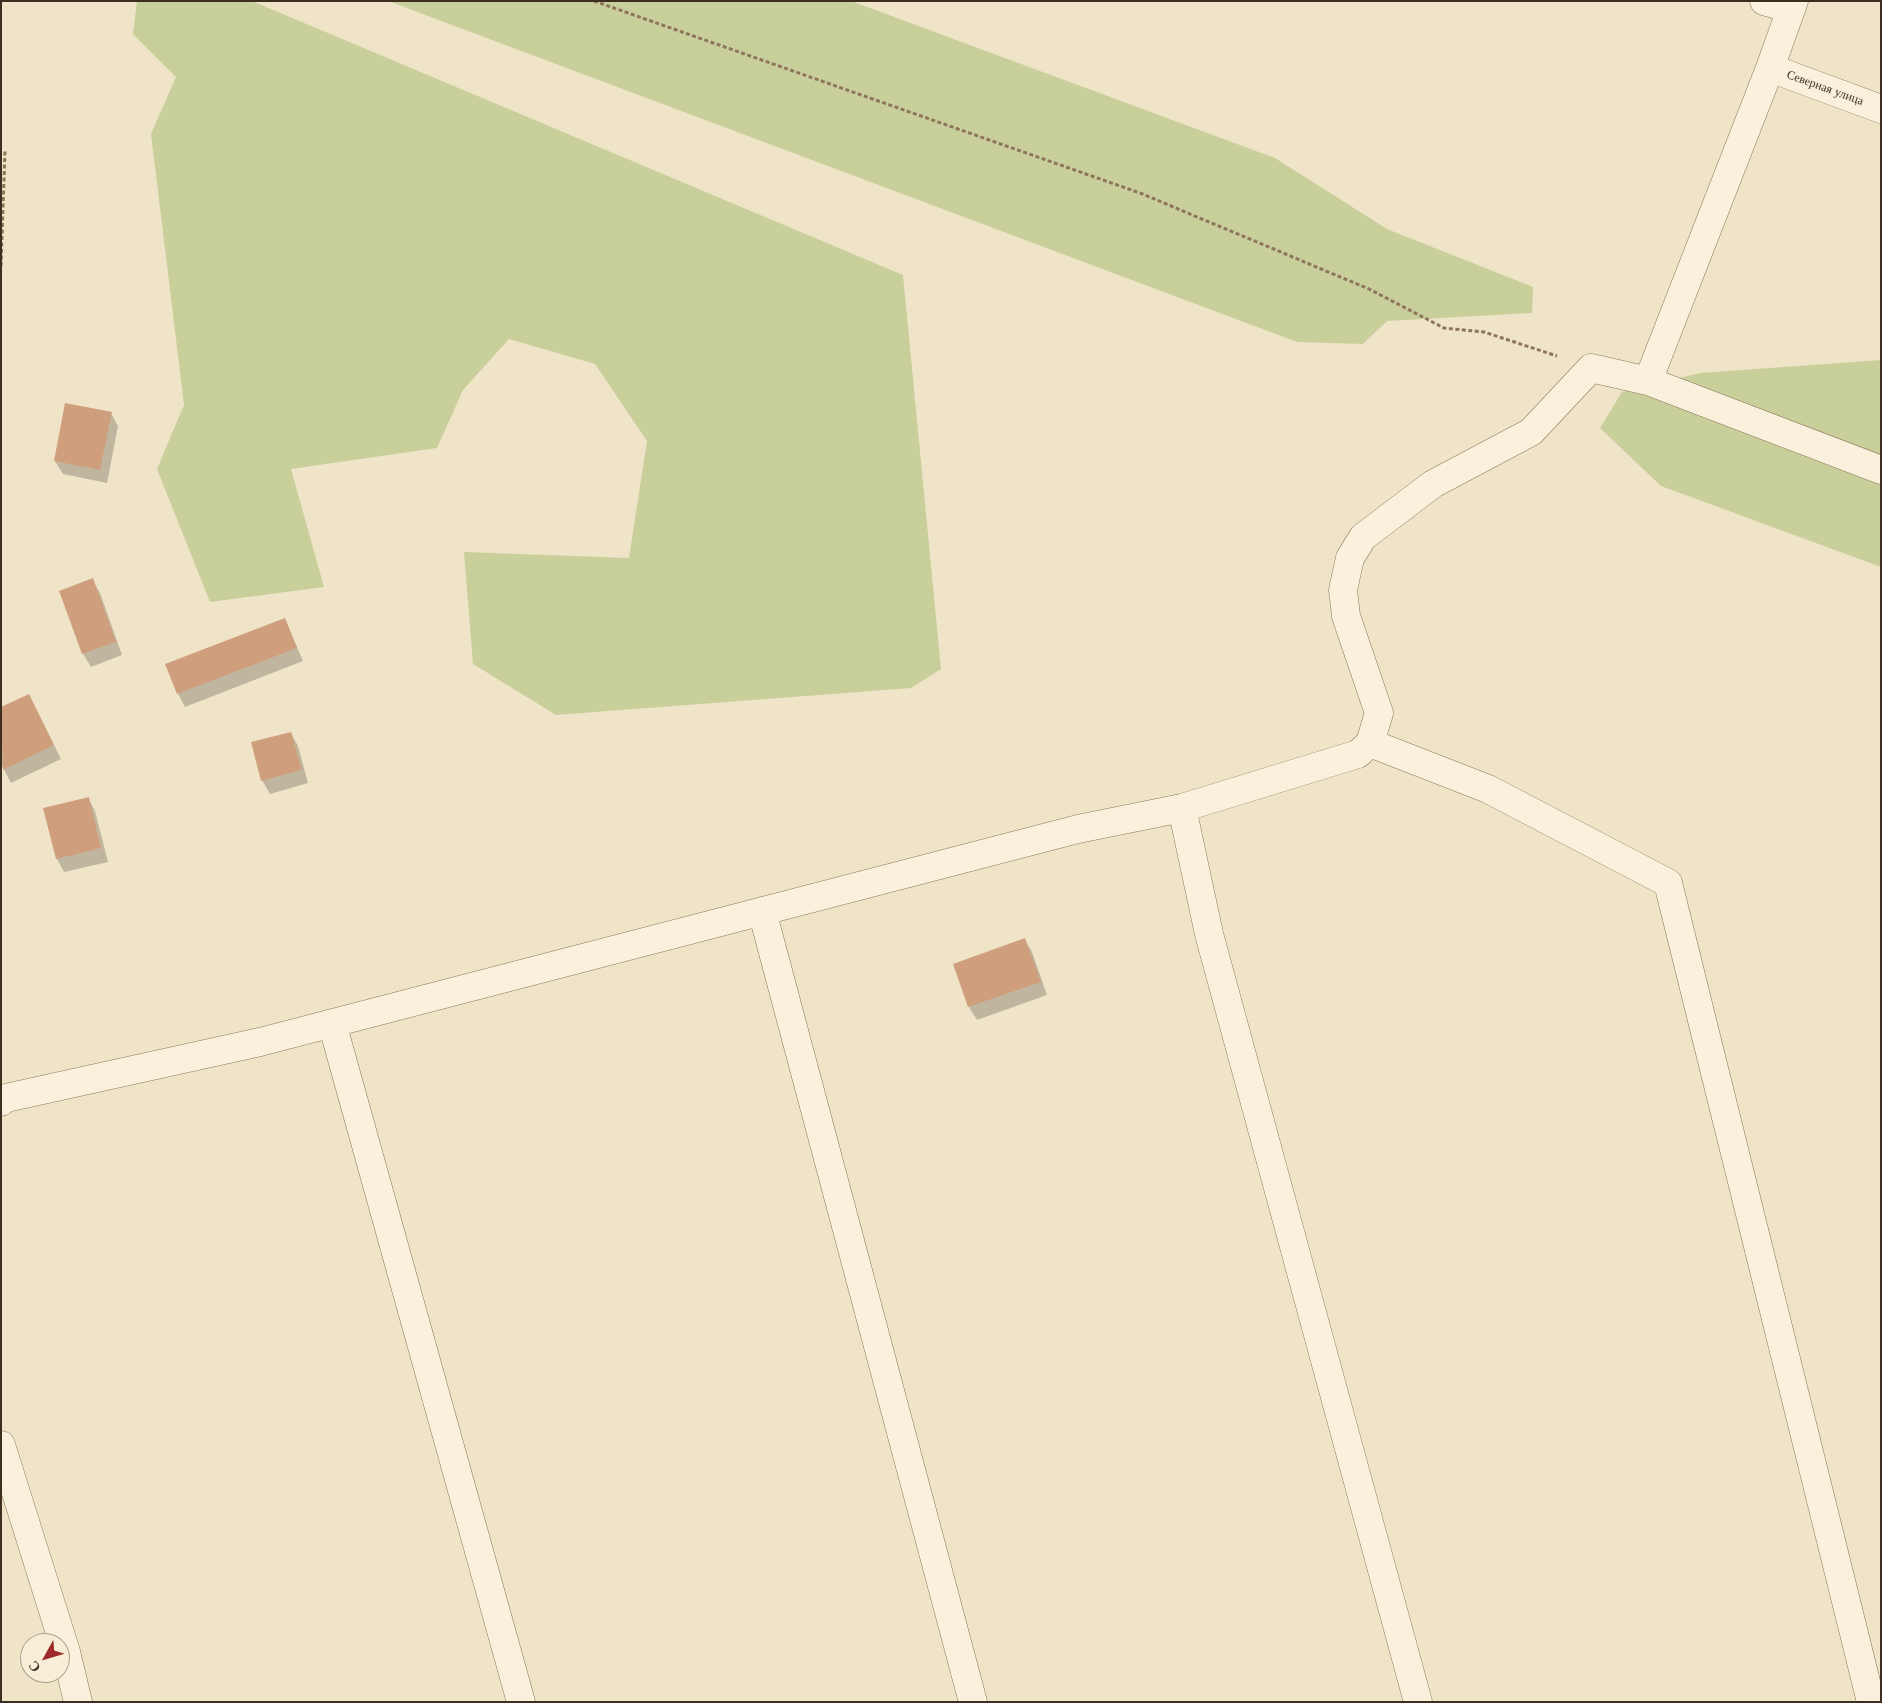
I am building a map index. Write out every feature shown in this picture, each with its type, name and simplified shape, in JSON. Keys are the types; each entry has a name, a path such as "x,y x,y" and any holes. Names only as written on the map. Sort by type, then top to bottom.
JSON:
{"street":[{"path":"1648,381 1770,68 1792,5 1764,1"},
{"name":"Северная улица","path":"1770,68 1881,109"},
{"path":"1,1102 6,1098 260,1042 1078,829 1182,808 1358,754 1370,743 1379,712 1346,616 1344,590 1350,558 1363,537 1433,484 1531,432 1591,368 1648,381 1881,470"},
{"path":"1370,743 1488,789 1668,883 1872,1702"},
{"path":"1182,808 1209,934 1418,1702"},
{"path":"762,912 973,1702"},
{"path":"332,1023 521,1702"},
{"path":"1,1445 66,1652 78,1702"}],"path":[{"path":"594,1 1140,193 1369,289 1444,328 1484,332 1591,368"},
{"path":"1,266 5,151"}],"green space":[{"path":"137,1 252,1 903,275 941,669 911,688 556,715 473,664 464,552 629,558 647,441 595,364 509,339 463,390 437,448 291,469 324,587 210,602 157,469 184,405 151,134 176,77 133,34"},
{"path":"388,1 851,1 1275,158 1387,229 1533,287 1532,313 1387,321 1363,344 1297,342"},
{"path":"1881,360 1881,567 1661,486 1600,428 1622,392 1700,373"}],"building":[{"path":"65,403 112,412 100,470 54,461"},
{"path":"93,578 116,642 82,654 59,591"},
{"path":"285,618 297,648 177,694 165,664"},
{"path":"29,694 54,745 3,770 1,707"},
{"path":"291,732 302,770 261,781 251,742"},
{"path":"89,797 101,848 56,859 43,808"},
{"path":"1025,938 1041,982 968,1007 953,964"}]}
